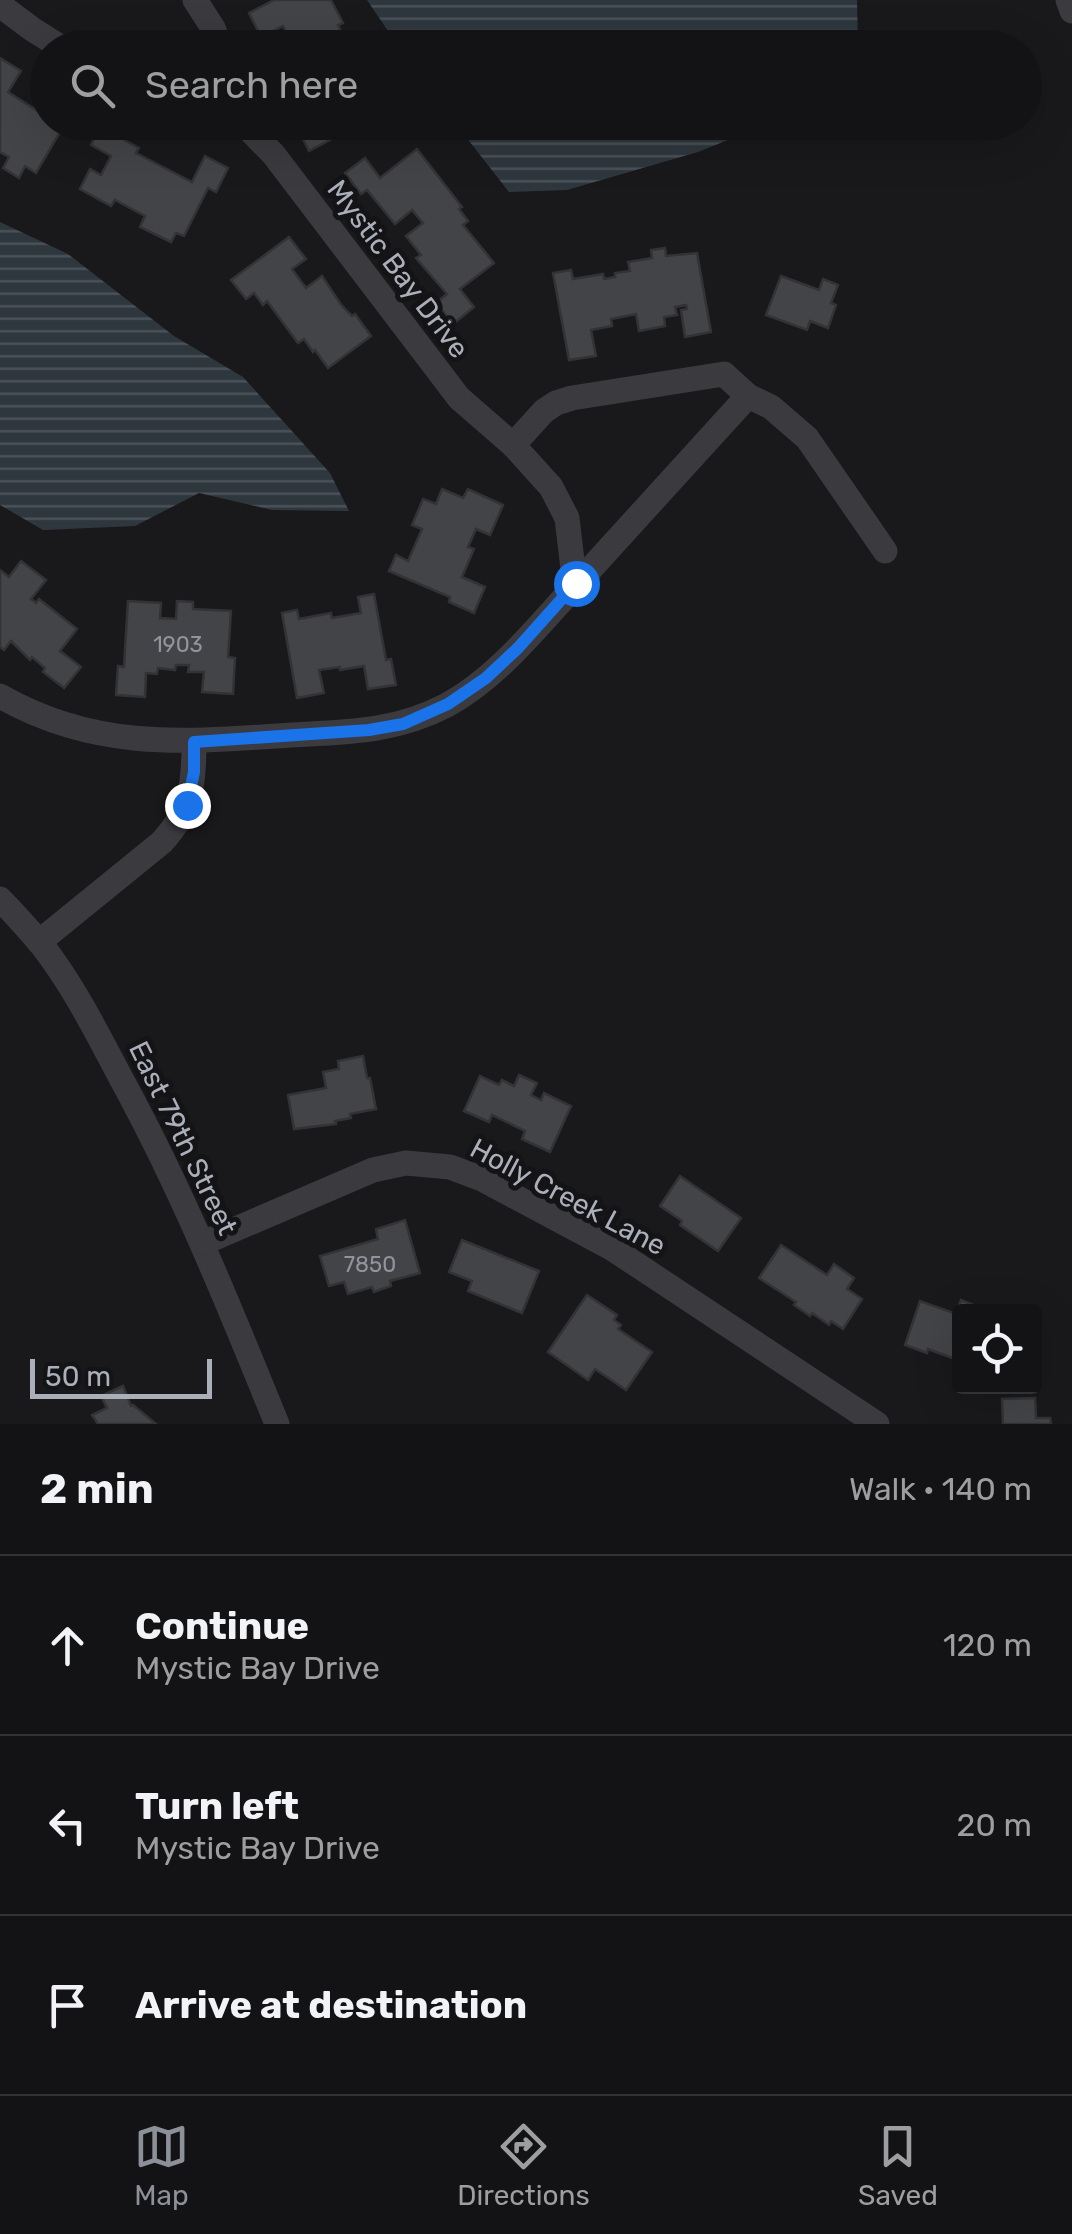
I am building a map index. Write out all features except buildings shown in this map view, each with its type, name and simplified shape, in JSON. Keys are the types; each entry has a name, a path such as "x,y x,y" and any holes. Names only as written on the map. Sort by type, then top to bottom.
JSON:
{"street":[{"path":"195,0 213,30"},
{"path":"1068,0 1072,11"},
{"path":"0,5 34,30"},
{"name":"Mystic Bay Drive","path":"259,140 459,398 513,445 551,487 567,518 576,586"},
{"path":"513,445 556,403 724,374 748,396 771,406 807,438 885,551"},
{"path":"0,696 25,710 82,730 142,740 194,742 369,730 403,724 448,704 486,678 518,648 748,396"},
{"path":"39,942 174,829 190,795 194,742"},
{"name":"East 79th Street","path":"0,899 39,942 74,993 144,1120 202,1243 277,1424"},
{"name":"Holly Creek Lane","path":"202,1243 372,1170 406,1163 450,1167 482,1178 613,1248 877,1424"}],"shaded area":[{"path":"367,0 857,0 858,30 387,30"},
{"path":"468,140 728,140 567,190 509,192"},
{"path":"0,222 68,254 174,336 243,377 330,473 349,511 272,510 199,493 135,526 43,530 0,505"}],"route":[{"path":"187,805 194,772 194,742 369,730 403,724 448,704 486,678 576,583"}]}
